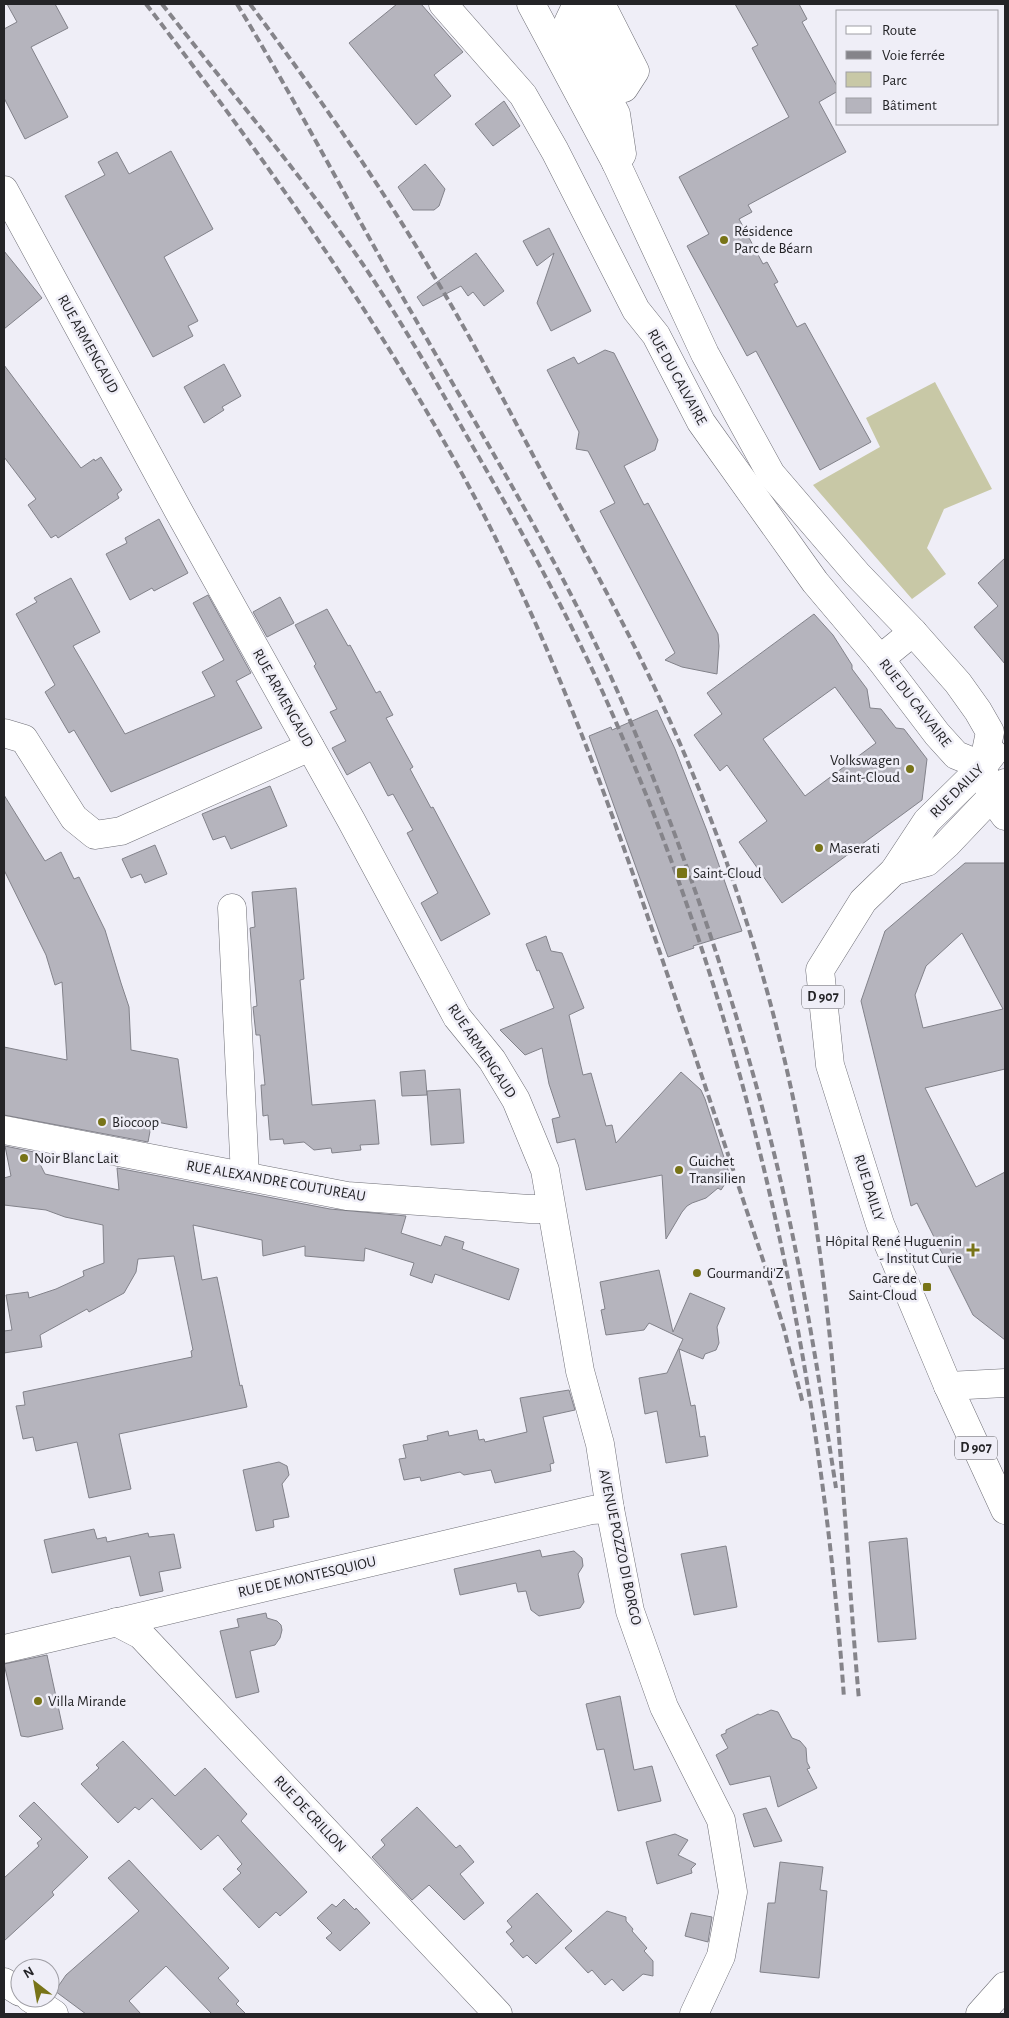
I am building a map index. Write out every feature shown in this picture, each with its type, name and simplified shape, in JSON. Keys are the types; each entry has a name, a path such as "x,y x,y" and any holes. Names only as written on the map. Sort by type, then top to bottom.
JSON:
{"street":[{"name":"RUE DU CALVAIRE","path":"443,4 523,95 555,151 636,310 656,335 701,422 815,582 880,659 937,734 956,755 983,766"},
{"path":"531,4 616,163 691,325 771,474 857,574 913,632 958,683 978,711 990,732 983,766 1001,799"},
{"path":"601,4 635,71 624,88 576,6 568,23 616,114 622,154 616,163"},
{"name":"RUE ARMENGAUD","path":"4,190 457,1017 492,1060 516,1100 545,1170 551,1208"},
{"path":"880,659 913,632"},
{"path":"4,734 24,739 74,818 95,835 121,831 310,746"},
{"name":"RUE DAILLY","path":"1005,736 983,766 927,821 894,871 863,901 820,970 830,1065 880,1224 948,1386 1005,1510"},
{"name":"RUE DAILLY","path":"894,871 927,862 1001,799"},
{"path":"232,908 245,1176"},
{"name":"RUE ALEXANDRE COUTUREAU","path":"4,1130 347,1196 530,1209 551,1208"},
{"name":"AVENUE POZZO DI BORGO","path":"551,1208 580,1371 600,1444 610,1509 630,1611 664,1706 720,1820 733,1892 721,1956 694,2014"},
{"path":"948,1386 1005,1383"},
{"name":"RUE DE MONTESQUIOU","path":"4,1649 592,1510 610,1509"},
{"name":"RUE DE CRILLON","path":"116,1622 142,1635 498,2014"},
{"path":"980,2014 1005,1986"}],"green space":[{"path":"935,382 992,489 944,509 927,548 946,574 912,599 813,485 880,447 866,418"}],"building":[{"path":"7,4 55,4 68,28 31,47 68,117 25,139 4,98 4,29 17,22"},
{"path":"397,4 421,4 463,52 434,75 451,96 416,125 349,43"},
{"name":"Résidence Parc de Béarn","path":"735,4 799,4 807,19 802,22 836,84 836,92 819,102 846,152 748,205 752,212 739,219 763,264 767,262 778,282 774,284 797,327 805,323 871,442 820,470 756,351 747,356 687,246 709,234 679,177 789,117 752,48 758,45"},
{"path":"504,101 520,126 493,146 475,124"},
{"path":"171,151 213,229 164,257 198,321 188,326 193,336 153,357 65,196 105,175 98,162 117,152 129,174"},
{"path":"425,164 445,189 439,206 434,210 413,210 398,187"},
{"path":"549,228 591,311 551,331 537,303 554,253 537,266 523,241"},
{"path":"4,251 42,298 4,329"},
{"path":"476,253 504,291 484,306 473,292 468,296 461,286 423,306 417,297"},
{"path":"605,350 614,353 658,440 655,450 624,466 644,505 648,503 718,634 717,674 682,667 665,660 675,653 600,511 615,503 588,451 576,449 579,432 547,370 574,357 578,364"},
{"path":"224,364 241,396 222,407 224,410 204,423 184,387"},
{"path":"4,365 81,468 94,459 95,461 101,457 122,490 117,494 119,498 58,538 56,535 51,538 28,505 36,499 4,457"},
{"path":"159,519 188,573 154,591 152,588 130,600 106,554 127,543 125,538"},
{"path":"1005,558 1005,664 974,627 998,606 978,583"},
{"path":"71,578 100,632 73,646 125,734 215,696 202,672 224,660 193,603 208,595 251,673 236,681 262,728 111,792 74,730 69,733 45,692 55,685 16,614 37,602 34,598"},
{"path":"280,597 294,623 267,637 253,612"},
{"path":"327,609 348,646 350,645 376,693 380,691 393,715 386,718 413,767 410,769 431,808 433,807 490,914 441,941 421,903 438,893 407,833 413,830 393,794 388,796 370,762 347,775 332,748 346,741 330,712 337,709 295,625"},
{"path":"814,614 833,635 852,665 852,669 867,689 870,708 881,709 896,728 904,729 927,759 922,800 782,903 739,842 767,821 727,765 720,771 694,735 722,714 707,693","holes":["835,687 876,743 805,796 763,739"]},
{"path":"657,710 675,749 707,831 742,931 693,946 694,948 668,957 589,736 611,727 612,730"},
{"path":"270,786 287,826 231,849 225,836 213,840 202,814"},
{"path":"4,795 45,861 61,852 74,879 79,877 105,930 129,1007 131,1050 178,1059 187,1128 152,1121 148,1142 4,1115 4,1047 67,1060 62,982 55,985 46,955 4,870"},
{"path":"155,845 167,874 145,883 141,874 131,878 122,859"},
{"path":"965,863 1005,863 1005,1069 925,1088 976,1187 1005,1172 1005,1340 973,1315 917,1203 911,1206 861,1001 885,931","holes":["962,933 1003,1009 923,1028 915,995 926,966"]},
{"path":"296,888 304,979 300,980 312,1105 375,1100 379,1144 360,1145 361,1150 332,1153 331,1148 314,1150 304,1142 284,1144 283,1139 270,1140 268,1115 263,1116 261,1085 265,1085 260,1035 256,1035 253,1007 257,1006 250,928 255,927 252,892"},
{"path":"546,936 551,951 562,953 584,1008 569,1015 583,1075 591,1073 606,1126 612,1125 616,1143 681,1072 701,1090 705,1099 730,1176 721,1190 718,1188 706,1198 687,1206 666,1239 662,1175 586,1190 575,1139 557,1143 552,1119 560,1117 549,1084 542,1048 525,1055 500,1030 554,1008 526,944"},
{"path":"425,1070 427,1095 402,1096 400,1072"},
{"path":"460,1089 464,1143 431,1145 427,1091"},
{"path":"5,1146 34,1152 45,1174 119,1190 117,1168 330,1209 406,1216 401,1233 441,1246 445,1236 464,1242 462,1249 519,1269 509,1300 435,1274 432,1283 410,1275 414,1263 365,1248 364,1261 305,1256 305,1246 263,1256 262,1240 193,1225 202,1280 217,1277 240,1386 242,1385 247,1407 119,1434 131,1489 89,1498 77,1442 36,1451 33,1437 23,1439 16,1406 25,1405 23,1392 192,1357 191,1351 193,1350 174,1256 138,1259 136,1272 124,1293 89,1312 87,1309 40,1335 42,1347 4,1353 4,1331 12,1330 6,1295 28,1292 29,1298 56,1289 84,1276 83,1271 104,1263 103,1225 65,1217 46,1210 4,1205 4,1178 11,1176"},
{"path":"659,1270 673,1332 690,1293 725,1308 717,1327 719,1343 716,1350 705,1354 703,1359 679,1349 691,1406 695,1405 700,1437 705,1436 708,1456 666,1463 657,1411 645,1414 639,1378 667,1373 683,1339 649,1323 644,1330 606,1335 601,1310 605,1309 600,1282"},
{"path":"569,1390 575,1410 543,1417 554,1463 550,1464 551,1471 495,1483 491,1470 464,1475 460,1472 421,1481 420,1477 404,1480 399,1459 406,1458 403,1445 428,1440 427,1436 448,1431 449,1436 477,1430 479,1440 484,1439 485,1442 527,1432 520,1398"},
{"path":"279,1462 287,1466 289,1475 282,1484 289,1517 273,1520 274,1527 256,1531 243,1470"},
{"path":"94,1529 97,1539 106,1537 107,1542 148,1533 149,1537 174,1534 181,1568 159,1572 163,1591 140,1596 130,1556 52,1573 44,1540"},
{"path":"907,1538 916,1639 878,1642 869,1542"},
{"path":"726,1546 737,1607 694,1615 681,1554"},
{"path":"540,1550 542,1557 574,1551 582,1558 583,1566 578,1574 584,1602 580,1608 539,1616 531,1610 526,1591 518,1592 516,1583 460,1595 454,1569"},
{"path":"266,1613 267,1618 277,1621 281,1625 280,1638 275,1645 250,1651 259,1692 236,1698 220,1631 239,1627 237,1619"},
{"name":"Villa Mirande","path":"47,1655 63,1729 28,1737 21,1736 4,1664"},
{"path":"620,1696 634,1770 652,1766 661,1801 618,1811 604,1749 597,1750 586,1704"},
{"path":"771,1710 778,1712 792,1738 800,1741 806,1748 807,1762 810,1768 807,1769 817,1788 778,1807 770,1776 730,1785 716,1755 728,1748 721,1735 726,1733 726,1730 758,1714 760,1715"},
{"path":"123,1741 175,1796 205,1768 247,1814 241,1821 307,1892 280,1916 276,1912 259,1928 223,1889 241,1873 237,1869 242,1864 218,1835 201,1850 152,1798 139,1810 135,1807 118,1823 81,1784 99,1768 96,1765"},
{"path":"34,1802 88,1857 52,1892 54,1895 4,1941 4,1878 39,1846 37,1843 42,1839 19,1816"},
{"path":"417,1807 456,1848 460,1845 474,1862 460,1874 484,1903 464,1920 429,1885 412,1900 372,1857 385,1845 381,1840"},
{"path":"766,1808 782,1841 754,1847 743,1814"},
{"path":"675,1834 688,1840 678,1855 696,1864 691,1869 692,1873 657,1884 646,1842"},
{"path":"129,1860 229,1968 218,1978 239,2001 236,2004 246,2014 212,2014 166,1966 129,2001 141,2014 86,2014 60,1995 60,1984 66,1975 139,1911 108,1878"},
{"path":"780,1862 823,1867 820,1890 827,1891 819,1978 760,1972 768,1903 775,1903"},
{"path":"537,1893 572,1931 536,1964 527,1955 523,1958 510,1944 514,1941 506,1932 512,1927 507,1921"},
{"path":"344,1899 355,1910 356,1908 370,1923 340,1951 326,1938 332,1933 317,1918 332,1904 336,1907"},
{"path":"607,1911 626,1917 626,1921 633,1929 632,1931 647,1948 644,1951 653,1961 653,1976 643,1974 623,1991 612,1979 605,1985 592,1970 588,1973 565,1948"},
{"path":"691,1913 712,1917 708,1942 685,1936"}],"railway":[{"path":"146,4 274,177 394,357 466,481 522,594 548,651 595,768 638,887 764,1263 784,1329 803,1404"},
{"path":"162,4 264,132 362,263 447,400 558,600 604,695 654,814 698,936 736,1060 768,1186 795,1313 816,1440 833,1569 844,1698"},
{"path":"237,4 558,570 585,623 634,730 672,826 723,973 766,1122 797,1258 836,1488"},
{"path":"250,4 298,69 366,168 410,236 478,352 610,599 652,682 687,760 726,861 744,912 774,1017 787,1069 811,1194 822,1266 837,1410 859,1700"}],"place":[{"name":"Résidence Parc de Béarn","path":"724,240"},
{"name":"Volkswagen Saint-Cloud","path":"910,769"},
{"name":"Maserati","path":"819,848"},
{"name":"Saint-Cloud","path":"682,873"},
{"name":"Biocoop","path":"102,1122"},
{"name":"Noir Blanc Lait","path":"24,1158"},
{"name":"Guichet Transilien","path":"679,1170"},
{"name":"Hôpital René Huguenin - Institut Curie","path":"973,1250"},
{"name":"Gourmandi'Z","path":"697,1273"},
{"name":"Gare de Saint-Cloud","path":"927,1287"},
{"name":"Villa Mirande","path":"38,1701"}]}
